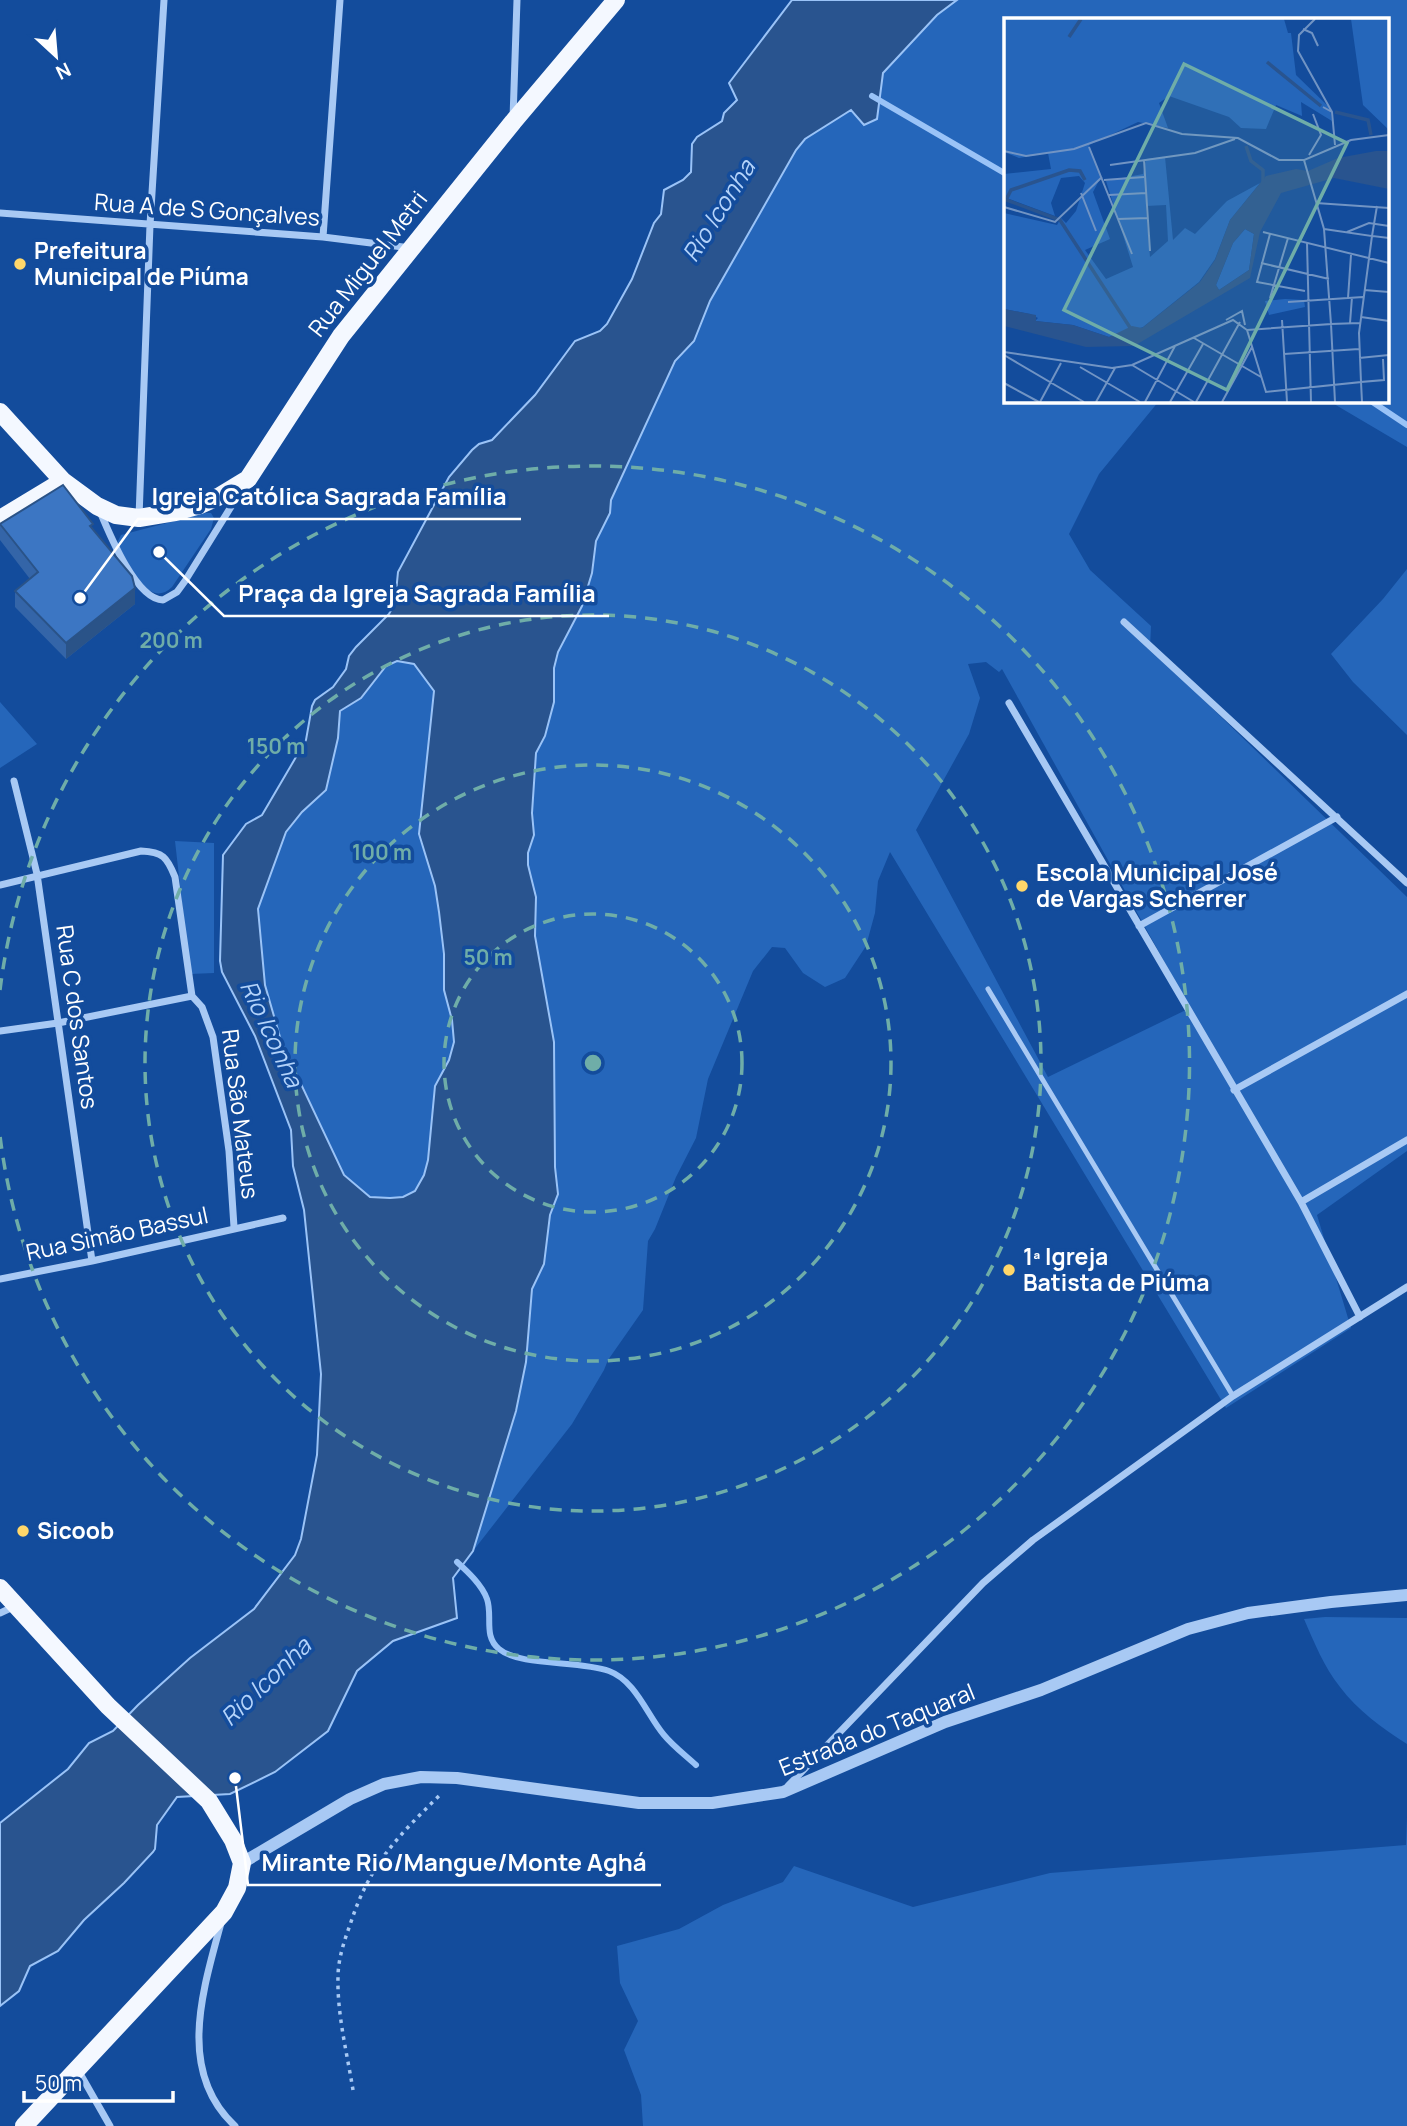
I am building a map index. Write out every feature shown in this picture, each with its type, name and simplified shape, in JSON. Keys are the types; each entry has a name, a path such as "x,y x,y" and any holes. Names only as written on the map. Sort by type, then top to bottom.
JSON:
{"main road":[{"name":"Rua Miguel Metri","path":"139,518 200,505 247,480 341,336 513,122 617,0"},
{"path":"0,412 63,481 97,506 116,514 139,518"},
{"path":"0,519 63,481"},
{"path":"0,1588 8,1610 209,1801 233,1840 242,1863 237,1888 224,1912 24,2126"}],"street":[{"path":"139,518 150,225 164,0"},
{"path":"323,237 340,0"},
{"path":"513,122 517,0"},
{"name":"Rua A de S Gonçalves","path":"0,213 323,237 411,248"},
{"path":"97,506 116,546 142,590 150,598 163,600 177,592 185,581 247,480"},
{"path":"1124,622 1407,883"},
{"path":"1009,703 1301,1202 1360,1317"},
{"name":"Rua C dos Santos","path":"14,781 37,874 92,1261"},
{"path":"1139,926 1337,817"},
{"name":"Rua São Mateus","path":"37,874 141,851 155,852 167,860 175,877 192,996 202,1007 213,1037 229,1151 234,1227"},
{"path":"0,884 37,874"},
{"path":"1234,1090 1407,994"},
{"path":"0,1031 58,1023 192,996"},
{"path":"1301,1202 1407,1140"},
{"name":"Rua Simão Bassul","path":"0,1279 283,1218"},
{"path":"782,1792 983,1583 1033,1540 1233,1396 1407,1287"},
{"name":"Estrada do Taquaral","path":"242,1863 350,1799 384,1784 421,1777 457,1778 639,1803 712,1803 782,1792 945,1722 1041,1690 1188,1629 1248,1613 1407,1595"},
{"path":"224,1912 203,1991 199,2042 202,2069 209,2093 223,2115 235,2126"},
{"path":"78,2069 110,2126"}],"lane":[{"path":"988,989 1233,1396"}],"path":[{"path":"353,2090 338,1976 344,1942 358,1900 379,1860 407,1827 457,1778"}],"shaded area":[{"path":"957,0 1407,0 1407,447 1331,402 1390,402 1390,18 1004,18 1004,402 1158,402 1099,474 1069,534 1090,570 1151,626 1150,648 1407,897 1407,1151 1317,1215 1351,1328 1226,1408 890,852 878,881 875,913 866,946 845,978 825,987 803,973 785,948 772,947 753,971 708,1079 696,1138 648,1241 643,1310 608,1360 572,1424 473,1551 518,1400 526,1362 532,1289 544,1265 550,1215 558,1194 555,1167 554,1042 535,936 536,897 528,865 528,853 534,835 532,813 536,753 545,736 554,702 554,668 558,652 582,606 592,573 596,541 608,517 611,500 675,361 694,341 710,301 796,150 805,139 851,110 876,119 883,73 937,15","holes":["986,662 999,672 1002,669 1190,1008 1048,1077 916,830 969,734 980,698 968,664"]},
{"path":"211,513 214,518 211,529 172,587 163,593 148,589 134,574 119,548 117,543 121,535"},
{"path":"1407,569 1407,735 1353,682 1331,654 1383,599"},
{"path":"397,661 414,664 434,690 419,834 435,886 444,954 444,990 452,1020 454,1042 449,1060 436,1086 424,1175 415,1191 403,1197 390,1198 370,1197 344,1175 282,1044 265,985 257,909 286,832 302,812 338,738 340,711 361,698 386,666"},
{"path":"0,702 37,744 0,768"},
{"path":"175,841 214,843 214,973 190,974"},
{"path":"1407,1618 1407,1744 1363,1711 1334,1679 1304,1619"},
{"path":"1407,1817 1407,2126 643,2126 641,2095 624,2050 638,2021 620,1983 617,1946 679,1929 723,1905 783,1882 794,1866 913,1907 1050,1873 1406,1845"}],"water":[{"name":"Rio Iconha","path":"792,0 957,0 937,15 883,73 877,119 864,125 851,110 805,139 796,150 710,301 694,341 675,361 611,500 610,513 596,541 592,573 582,606 558,652 554,668 554,702 545,736 536,753 532,813 534,835 528,853 528,865 536,897 535,936 554,1042 555,1167 558,1194 550,1215 544,1264 532,1289 526,1362 516,1411 473,1551 453,1578 457,1618 393,1641 357,1671 328,1731 275,1772 230,1794 177,1797 157,1825 153,1852 84,1920 58,1951 30,1966 19,1991 0,2006 0,1823 68,1769 89,1743 113,1731 190,1658 254,1609 295,1555 301,1539 317,1455 321,1374 304,1210 293,1166 291,1130 255,1036 222,972 223,855 246,824 262,815 306,740 315,700 333,687 346,669 349,656 389,614 395,603 398,572 449,477 472,450 479,444 492,440 535,395 575,341 600,331 607,324 632,279 654,223 661,214 664,190 683,180 691,172 692,144 697,137 722,121 724,113 737,100 729,83","holes":["397,661 414,664 434,691 419,834 435,886 444,954 444,990 452,1020 454,1042 449,1060 435,1086 428,1160 424,1175 415,1191 403,1197 370,1197 344,1175 282,1044 265,985 258,909 286,832 302,812 326,790 338,738 340,711 361,698 386,666"]}],"building":[{"path":"63,485 93,524 90,526 132,576 135,588 66,643 15,591 38,572 0,524"}],"waterway":[{"path":"872,96 1004,173"},
{"path":"1372,402 1407,425"},
{"path":"457,1562 485,1594 489,1605 491,1638 499,1649 521,1658 583,1665 618,1676 634,1690 668,1739 696,1765"}],"place":[{"name":"Prefeitura Municipal de Piúma","path":"20,264"},
{"name":"Praça da Igreja Sagrada Família","path":"159,552"},
{"name":"Igreja Católica Sagrada Família","path":"80,598"},
{"name":"Escola Municipal José de Vargas Scherrer","path":"1022,886"},
{"name":"1ª Igreja Batista de Piúma","path":"1009,1270"},
{"name":"Sicoob","path":"23,1531"},
{"name":"Mirante Rio/Mangue/Monte Aghá","path":"235,1778"}]}
